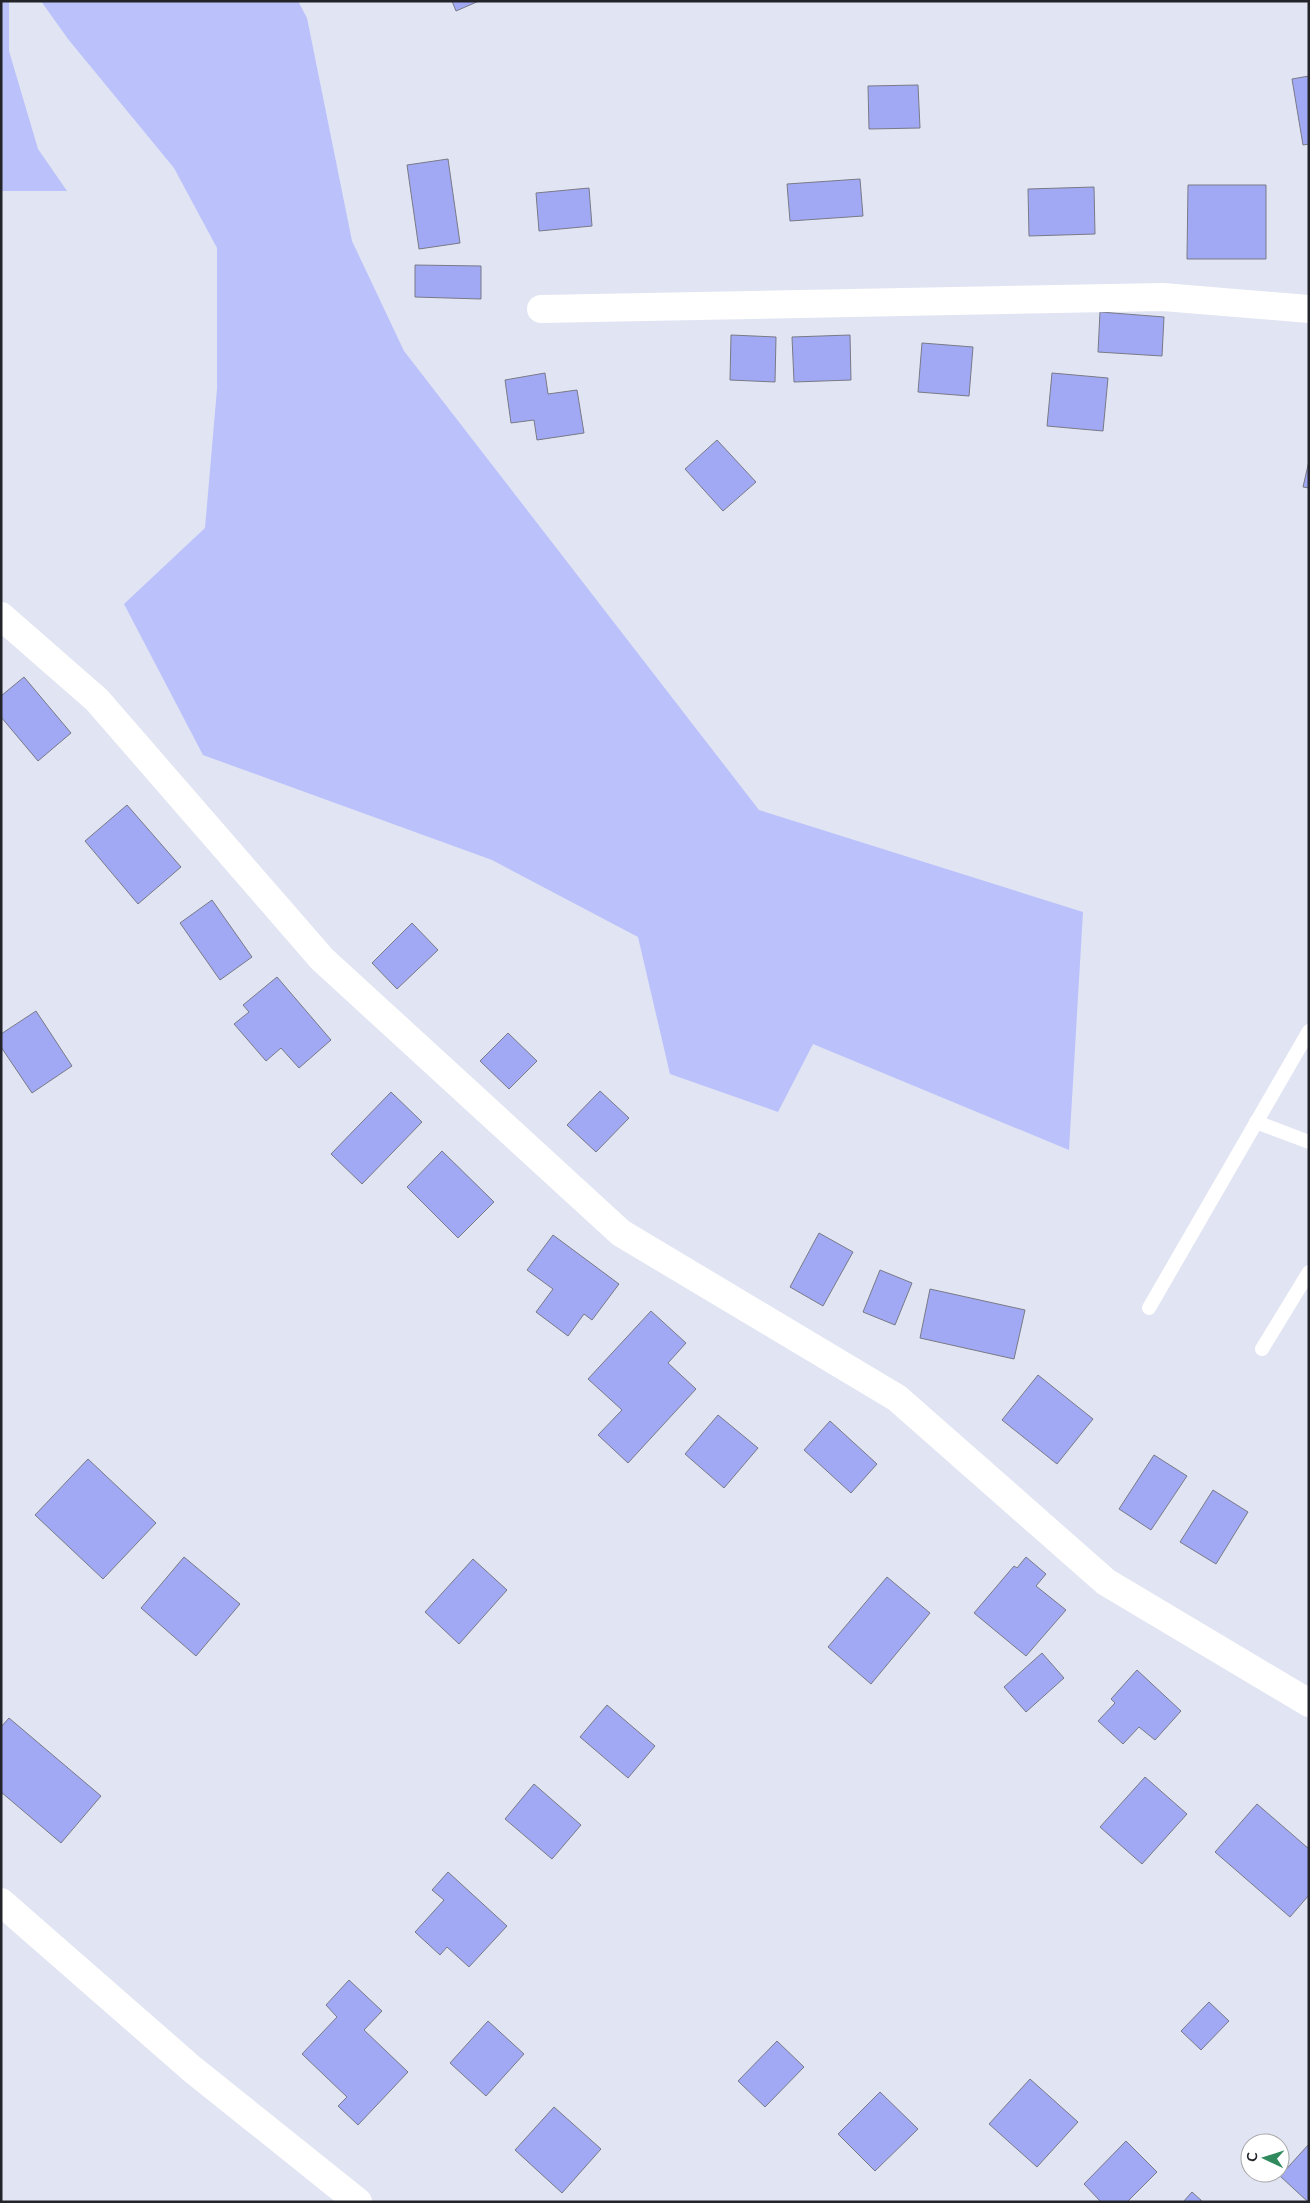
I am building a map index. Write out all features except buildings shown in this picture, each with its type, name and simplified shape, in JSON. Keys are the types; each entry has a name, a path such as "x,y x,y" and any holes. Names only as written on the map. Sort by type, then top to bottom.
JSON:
{"street":[{"path":"541,309 1163,297 1309,308"},
{"path":"1,616 97,700 322,959 620,1232 897,1398 1106,1582 1309,1703"},
{"path":"1,1902 192,2069 358,2202"}],"lane":[{"path":"1148,1308 1309,1031"},
{"path":"1256,1122 1309,1142"},
{"path":"1262,1349 1309,1272"}],"shaded area":[{"path":"1,1 9,1 9,51 38,149 67,191 1,191"},
{"path":"41,1 298,1 307,18 352,241 404,351 759,810 1083,912 1069,1150 813,1044 778,1112 670,1074 638,937 492,860 203,755 124,604 205,528 217,389 217,248 174,168 68,39"}]}
